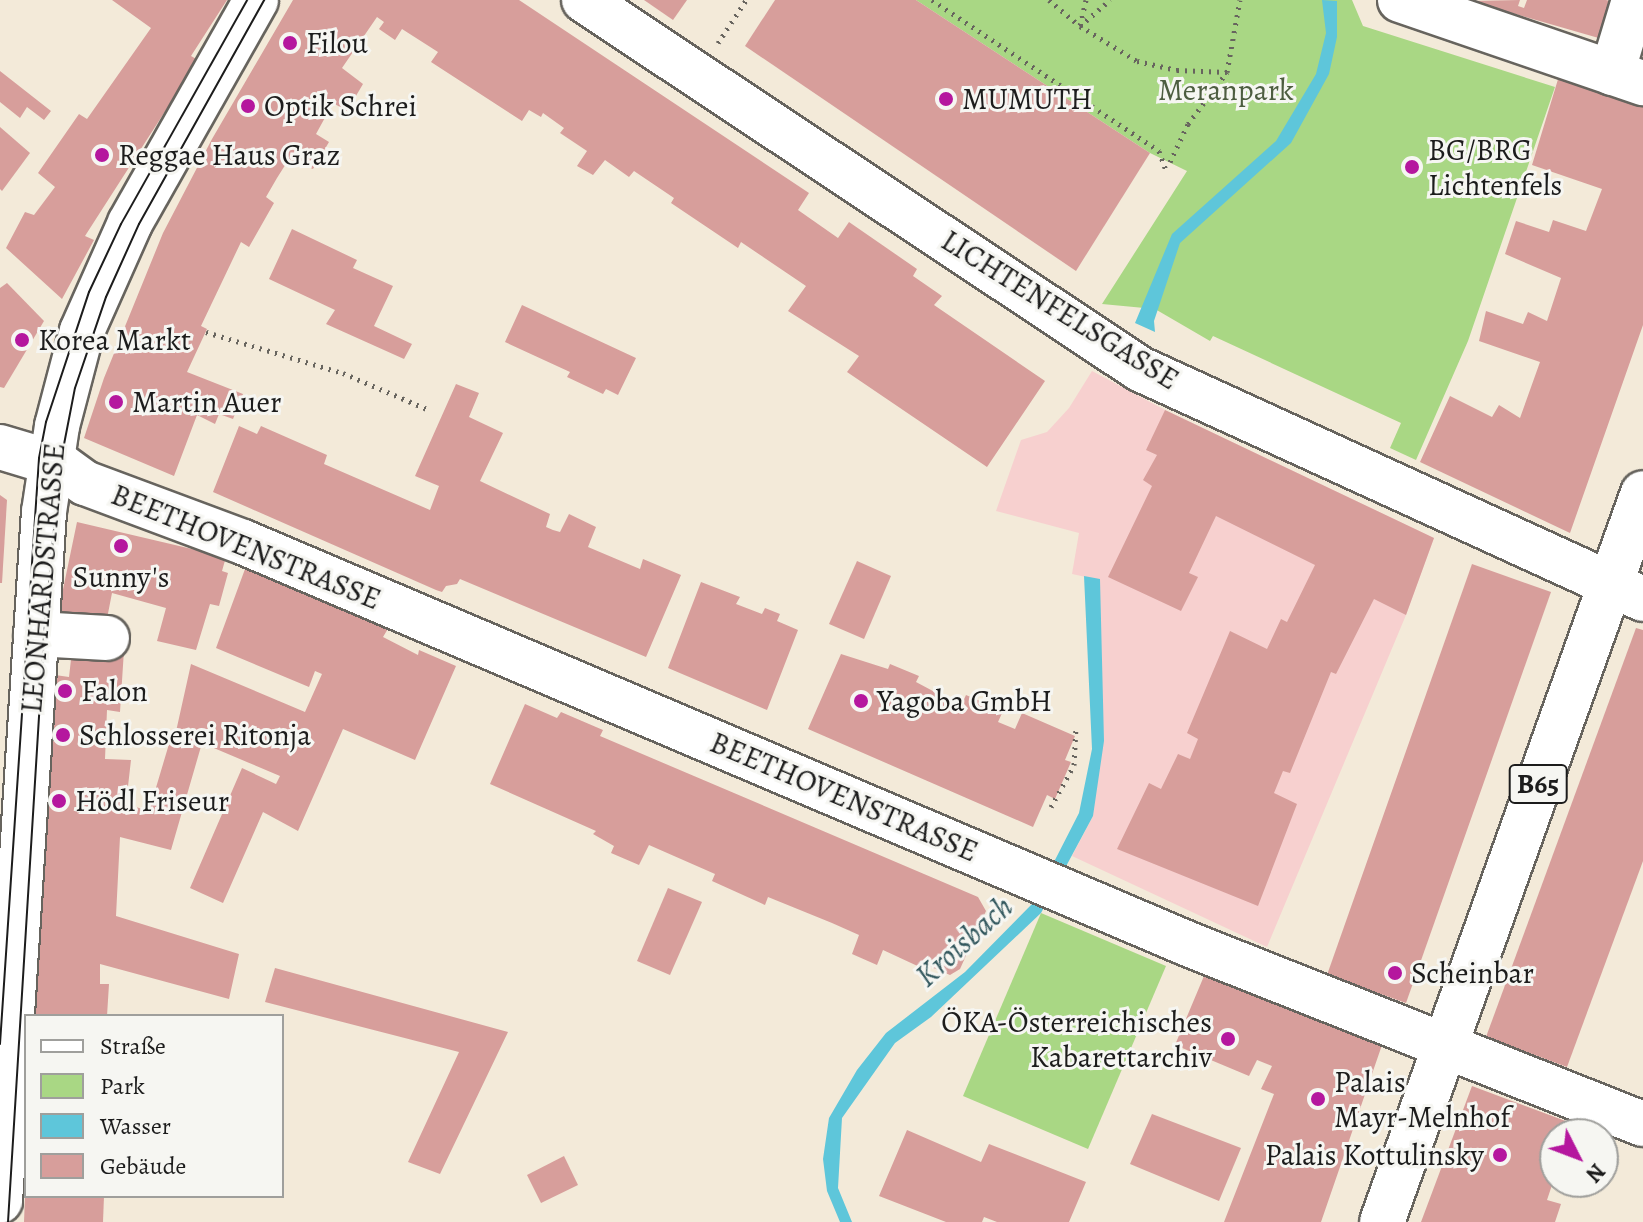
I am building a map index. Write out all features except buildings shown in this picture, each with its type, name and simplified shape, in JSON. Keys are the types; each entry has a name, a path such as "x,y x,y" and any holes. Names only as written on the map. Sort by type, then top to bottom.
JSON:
{"street":[{"name":"LEONHARDSTRASSE","path":"0,1201 50,462 74,358 104,280 130,223 256,0"},
{"name":"LICHTENFELSGASSE","path":"584,0 1140,369 1626,592"},
{"path":"1400,0 1628,78 1634,0"},
{"name":"BEETHOVENSTRASSE","path":"0,447 50,462 85,483 243,542 1074,895 1643,1124"},
{"name":"B65","path":"1382,1222 1446,1047 1626,592 1643,493"},
{"path":"36,634 107,638"}],"path":[{"path":"712,52 746,0"},
{"path":"932,0 942,3 1159,151 1166,170"},
{"path":"1049,0 1080,26 1137,61 1177,70 1227,72"},
{"path":"1080,26 1086,0"},
{"path":"1080,26 1110,0"},
{"path":"1170,162 1188,124 1227,72 1240,0"},
{"path":"206,332 343,373 427,409"},
{"path":"1051,807 1074,765 1076,728"}],"shaded area":[{"path":"1092,371 1165,410 1434,538 1406,615 1267,947 1072,856 1093,816 1100,580 1072,574 1079,533 996,511 1021,440 1047,432 1069,408"}],"green space":[{"name":"Meranpark","path":"916,0 1352,0 1363,26 1555,87 1468,341 1416,460 1390,448 1401,423 1213,336 1210,341 1155,309 1102,304 1187,171 1150,153"},
{"path":"1041,913 1166,966 1088,1149 963,1096"}],"water":[{"path":"1322,0 1337,1 1337,37 1329,74 1291,143 1180,243 1154,321 1155,332 1135,323 1172,234 1276,141 1316,74 1326,33"},
{"name":"Kroisbach","path":"1084,576 1100,579 1104,741 1093,816 1041,913 931,1017 895,1043 842,1118 838,1188 852,1222 840,1222 827,1191 823,1159 829,1118 857,1070 886,1033 965,972 1033,903 1079,813 1092,749"}],"tram line":[{"path":"0,1044 39,458 46,422 89,292 121,224 247,0"},
{"path":"8,1222 44,635 60,465 75,388 106,297 139,224 264,0"}],"place":[{"name":"Filou","path":"290,43"},
{"name":"MUMUTH","path":"946,99"},
{"name":"Optik Schrei","path":"248,106"},
{"name":"Reggae Haus Graz","path":"102,155"},
{"name":"BG/BRG Lichtenfels","path":"1412,167"},
{"name":"Korea Markt","path":"22,340"},
{"name":"Martin Auer","path":"116,402"},
{"name":"Sunny's","path":"121,546"},
{"name":"Falon","path":"65,691"},
{"name":"Yagoba GmbH","path":"861,701"},
{"name":"Schlosserei Ritonja","path":"63,735"},
{"name":"Hödl Friseur","path":"59,801"},
{"name":"Scheinbar","path":"1395,973"},
{"name":"ÖKA-Österreichisches Kabarettarchiv","path":"1228,1039"},
{"name":"Palais Mayr-Melnhof","path":"1318,1099"},
{"name":"Palais Kottulinsky","path":"1500,1155"}]}
